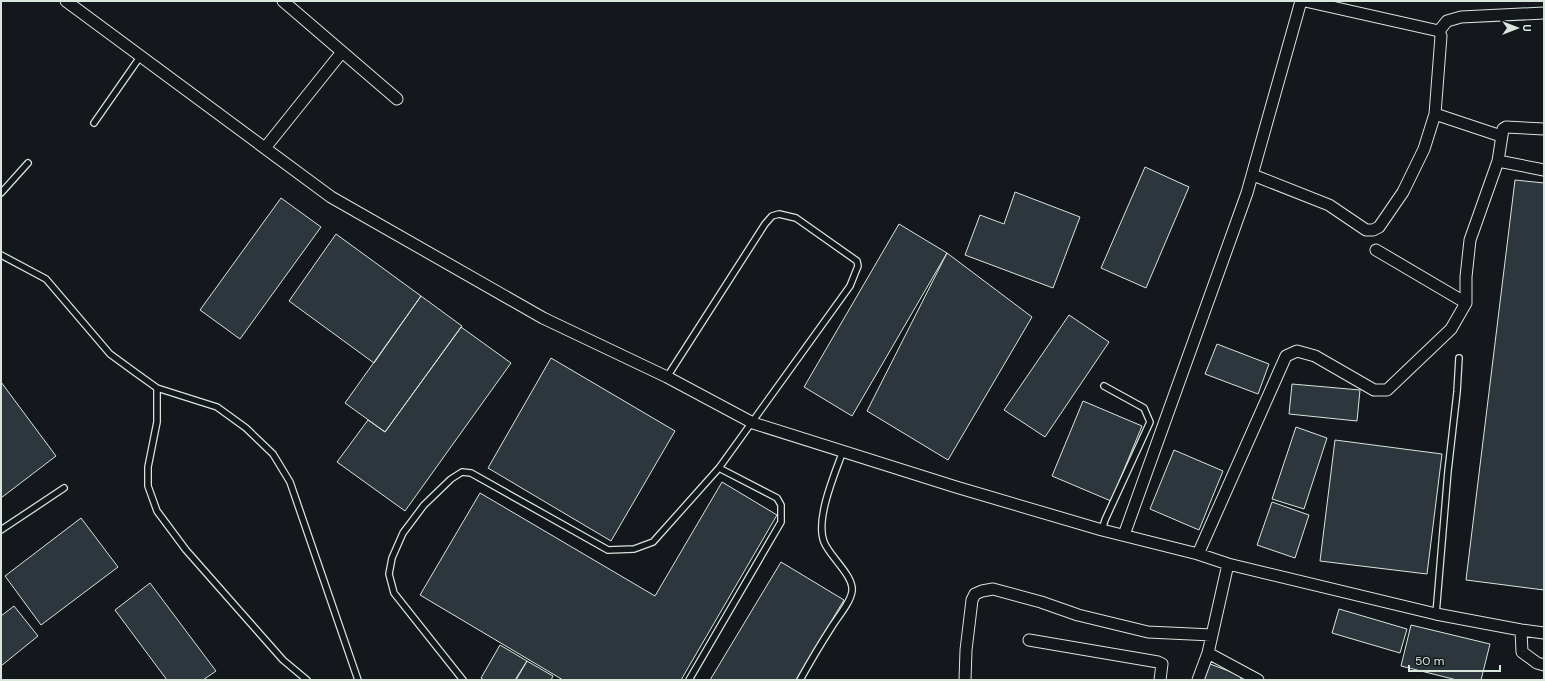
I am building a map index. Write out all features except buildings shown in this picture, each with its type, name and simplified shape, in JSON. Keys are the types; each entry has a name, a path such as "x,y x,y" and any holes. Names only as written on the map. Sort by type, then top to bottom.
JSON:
{"street":[{"path":"66,1 331,197 543,318 667,377 753,422 956,487 1102,530 1198,554 1228,564 1436,614 1544,633"},
{"path":"283,1 397,99"},
{"path":"1124,535 1253,175 1301,1"},
{"path":"1305,1 1439,31"},
{"path":"1439,31 1447,21 1461,17 1544,13"},
{"path":"1253,175 1329,205 1366,230 1373,230 1379,227 1403,192 1424,148 1434,114 1441,36 1439,31"},
{"path":"265,148 342,52"},
{"path":"1434,114 1501,136"},
{"path":"1198,554 1286,356 1297,351 1315,356 1374,390 1387,390 1451,329 1466,303 1466,277 1470,240 1498,161 1503,129 1506,127 1544,129"},
{"path":"1498,161 1544,170"},
{"path":"1376,250 1466,303"},
{"path":"1198,680 1208,653 1228,564"},
{"path":"965,680 966,650 972,600 975,594 989,589 1041,602 1078,615 1148,632 1212,635"},
{"path":"1521,630 1522,652 1537,663 1544,665"},
{"path":"1029,640 1158,662 1162,664 1160,680"},
{"path":"1208,653 1258,680"}],"lane":[{"path":"94,123 140,57"},
{"path":"1,193 28,163"},
{"path":"463,680 394,592 389,574 392,558 403,533 424,505 451,479 462,472 471,473 608,550 634,549 653,542 719,468 753,422 850,286 858,266 857,261 796,218 779,214 772,216 765,224 667,377"},
{"path":"1,255 46,279 110,354 157,388 217,408 246,428 273,454 290,482 358,680"},
{"path":"1436,614 1459,358"},
{"path":"1102,530 1105,520 1150,422 1144,408 1104,386"},
{"path":"157,388 157,422 148,467 148,486 157,511 186,550 283,660 307,680"},
{"path":"800,680 851,594 851,583 846,573 834,559 823,541 822,529 825,501 844,451"},
{"path":"689,680 782,522 782,505 777,498 719,468"},
{"path":"1,530 64,488"}]}
